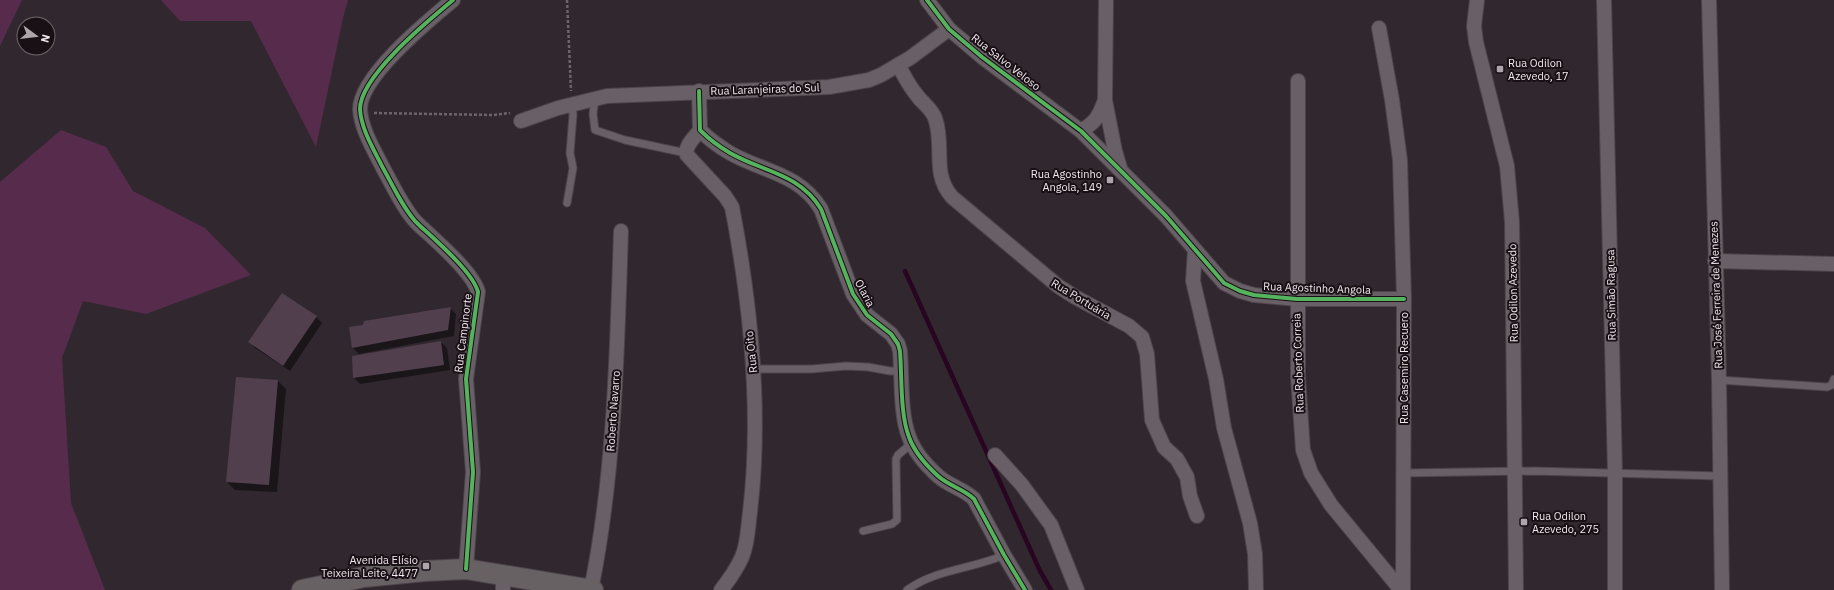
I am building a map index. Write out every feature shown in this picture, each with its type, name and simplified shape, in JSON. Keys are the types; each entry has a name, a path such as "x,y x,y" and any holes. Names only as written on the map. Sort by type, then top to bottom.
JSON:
{"main road":[{"path":"302,590 366,583 425,571 466,569 503,582 592,590"}],"street":[{"path":"361,113 362,98 377,71 453,0"},
{"name":"Rua Salvo Veloso","path":"928,0 949,28 982,57 1081,131"},
{"name":"Rua Agostinho Angola","path":"1106,0 1105,100 1115,151 1121,170"},
{"name":"Rua Odilon Azevedo","path":"1476,0 1474,26 1476,42 1507,166 1512,222 1516,590"},
{"name":"Rua Simão Ragusa","path":"1604,0 1615,473 1615,590"},
{"name":"Rua José Ferreira de Menezes","path":"1709,0 1719,380 1722,590"},
{"name":"Rua Laranjeiras do Sul","path":"521,121 572,104 607,96 699,91 829,87 869,80 898,65 949,28"},
{"name":"Rua Casemiro Recuero","path":"1380,28 1400,160 1404,299 1402,590"},
{"name":"Rua Portuária","path":"898,65 915,94 929,108 935,118 940,138 941,179 943,186 952,197 1058,286 1075,297 1129,326 1142,337 1148,363 1152,420 1164,447 1177,459 1187,478 1190,496 1197,516"},
{"name":"Rua Roberto Correia","path":"1298,81 1297,299 1300,421 1303,450 1309,467 1331,505 1402,590"},
{"path":"686,152 686,148 700,130 699,91"},
{"name":"Rua Agostinho Angola","path":"1105,100 1100,114 1092,124 1081,131 1166,216 1224,283 1240,291 1254,295 1297,299 1404,299"},
{"name":"Rua Campinorte","path":"361,113 374,150 394,188 416,222 465,271 475,284 478,292 466,379 473,472 466,569"},
{"name":"Olaria","path":"700,130 729,153 787,177 815,199 821,209 857,301 866,315 891,334 898,344 906,422 912,443 938,476 952,486 970,494 974,499 1004,555 1025,590"},
{"name":"Rua Oito","path":"686,152 725,196 732,207 747,312 753,370 755,439 747,537 743,556 721,590"},
{"name":"Roberto Navarro","path":"592,590 602,523 612,427 618,339 621,231"},
{"path":"1195,250 1193,281 1216,379 1224,428 1250,523 1255,554 1256,590"},
{"path":"1715,261 1834,264"},
{"path":"995,455 1022,485 1051,525 1077,590"}],"lane":[{"path":"595,99 593,114 595,130 625,140 686,152"},
{"path":"567,204 573,168 570,153 573,115 572,104"},
{"path":"753,370 812,369 846,366 901,371"},
{"path":"1719,380 1827,387 1832,384 1834,379"},
{"path":"863,531 892,524 897,520 896,459 912,443"},
{"path":"1404,473 1514,471 1720,476"},
{"path":"907,590 946,572 986,563 1004,555"}],"path":[{"path":"568,0 572,104"},
{"path":"361,113 493,115 515,112 521,121"}],"shaded area":[{"path":"0,0 22,0 0,46"},
{"path":"161,0 348,0 316,147 251,21 180,21"},
{"path":"61,130 106,147 133,191 205,228 251,275 146,314 83,301 62,358 71,503 105,590 0,590 0,182"}],"building":[{"path":"282,293 317,316 283,366 248,342"},
{"path":"451,307 448,330 352,348 349,327 363,325 364,321"},
{"path":"441,341 444,365 353,378 352,356"},
{"path":"236,377 278,380 269,485 226,482"}],"waterway":[{"path":"905,271 1040,571 1051,590"}],"cycle path":[{"path":"453,0 428,21 383,65 371,81 363,96 360,109 368,139 413,219 461,266 475,284 478,292 466,379 473,472 466,569"},
{"path":"927,0 949,29 982,57 1081,131 1166,216 1224,283 1240,291 1254,295 1297,299 1404,299"},
{"path":"699,91 700,130 708,138 730,153 791,180 812,197 821,209 853,294 867,315 891,334 898,344 900,351 904,418 906,428 914,448 938,476 974,499 1004,555 1025,590"}],"place":[{"name":"Rua Odilon Azevedo, 17","path":"1500,69"},
{"name":"Rua Agostinho Angola, 149","path":"1110,180"},
{"name":"Rua Odilon Azevedo, 275","path":"1524,522"},
{"name":"Avenida Elísio Teixeira Leite, 4477","path":"426,566"}]}
